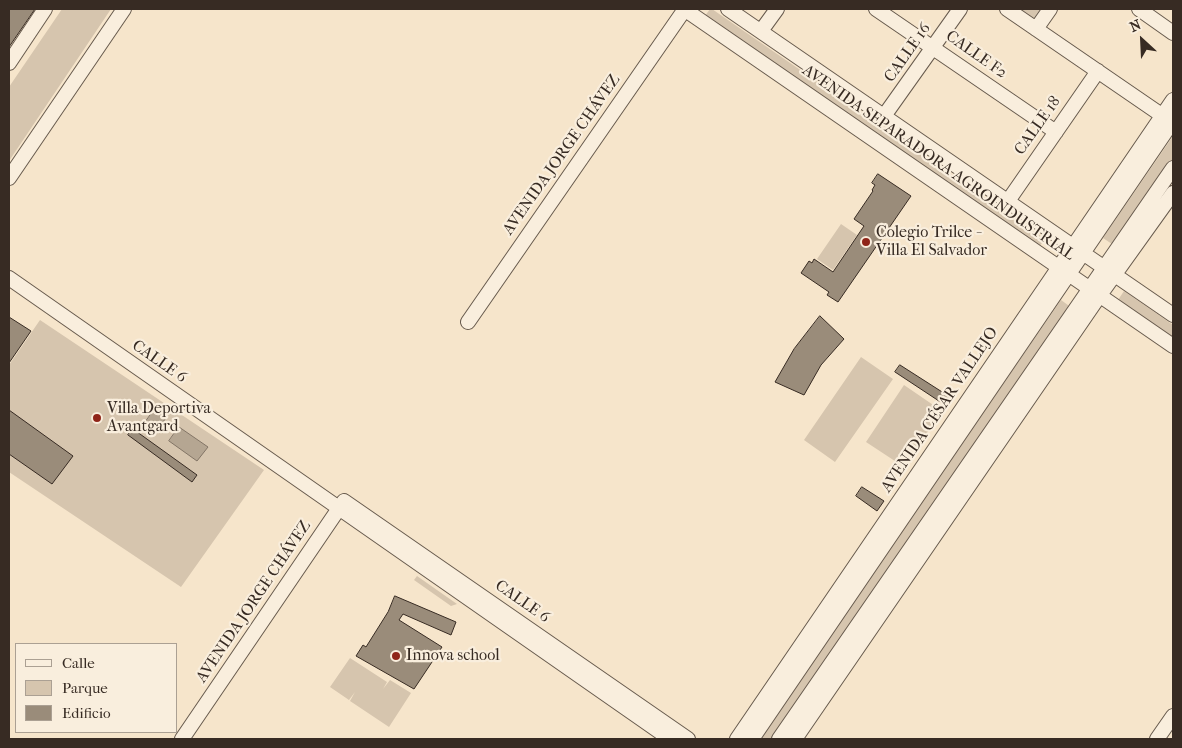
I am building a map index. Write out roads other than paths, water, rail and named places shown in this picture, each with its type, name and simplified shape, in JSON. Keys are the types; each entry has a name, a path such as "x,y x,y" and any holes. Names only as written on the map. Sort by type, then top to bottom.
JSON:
{"street":[{"path":"9,63 46,9"},
{"path":"9,178 124,9"},
{"name":"AVENIDA SEPARADORA AGROINDUSTRIAL","path":"684,9 1173,346"},
{"name":"AVENIDA JORGE CHÁVEZ","path":"468,322 684,9"},
{"name":"AVENIDA SEPARADORA AGROINDUSTRIAL","path":"728,9 1173,315"},
{"path":"761,31 777,9"},
{"name":"CALLE F2","path":"876,9 1056,132"},
{"name":"CALLE 16","path":"884,116 960,9"},
{"path":"1007,9 1168,119"},
{"path":"1036,28 1050,9"},
{"path":"1139,9 1173,32"},
{"name":"CALLE 18","path":"1008,201 1098,72"},
{"name":"AVENIDA CÉSAR VALLEJO","path":"752,739 1078,250 1168,119 1173,100"},
{"path":"779,739 1109,271 1173,168"},
{"path":"1109,271 1171,201"},
{"name":"AVENIDA CÉSAR VALLEJO","path":"737,739 1064,271"},
{"name":"CALLE 6","path":"9,278 338,510 400,546 601,685 665,732 688,739"},
{"path":"795,739 1094,292"},
{"name":"AVENIDA JORGE CHÁVEZ","path":"182,739 338,510"},
{"path":"1157,739 1173,716"}],"place":[{"name":"Colegio Trilce - Villa El Salvador","path":"866,242"},
{"name":"Villa Deportiva Avantgard","path":"97,418"},
{"name":"Innova school","path":"396,656"}]}
